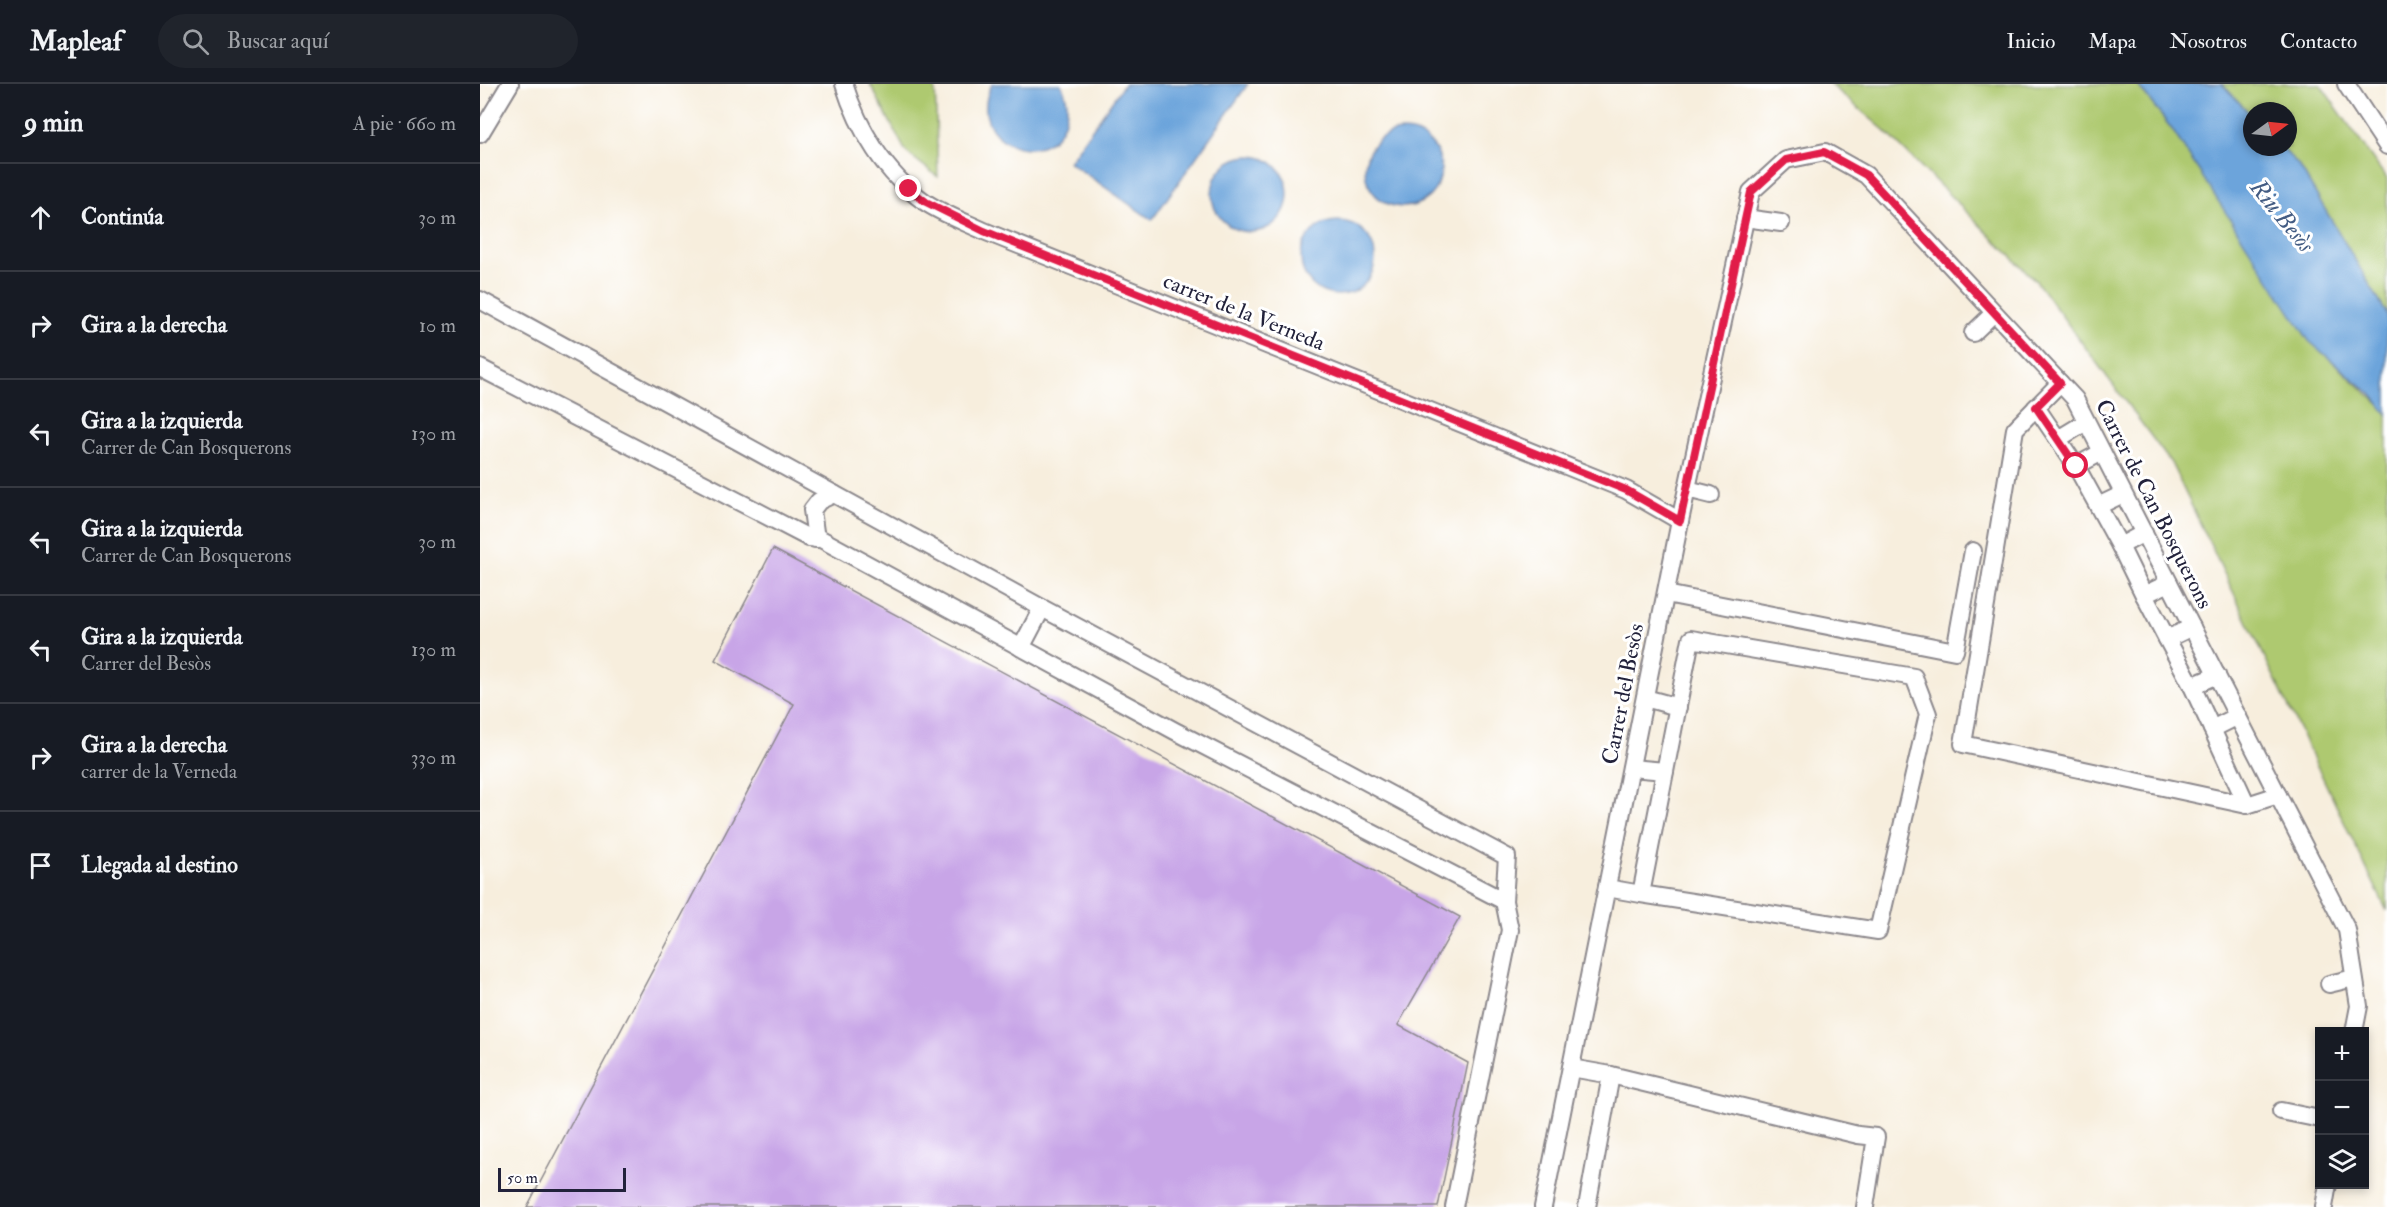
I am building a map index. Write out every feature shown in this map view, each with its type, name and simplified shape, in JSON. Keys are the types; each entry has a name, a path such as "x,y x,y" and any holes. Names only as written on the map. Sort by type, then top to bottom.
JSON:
{"street":[{"path":"480,134 510,84"},
{"name":"carrer de la Verneda","path":"844,84 857,118 869,140 893,172 926,202 950,215 984,231 1626,490 1680,521"},
{"path":"2346,84 2387,146"},
{"name":"Carrer de Can Bosquerons","path":"1751,192 1786,160 1824,152 1866,175 2074,399 2347,930 2359,1006 2355,1027"},
{"name":"Carrer del Besòs","path":"1543,1207 1680,521 1751,192"},
{"path":"1745,218 1781,223"},
{"path":"480,300 1042,608 1507,857 1504,901 1510,930 1454,1207"},
{"path":"1973,333 1994,313"},
{"path":"480,368 809,538 821,539 1175,731 1504,901"},
{"path":"2060,383 2015,429 1964,744 2247,806 2278,795"},
{"path":"2036,407 2076,466 2120,546 2192,686 2247,806"},
{"path":"2058,439 2086,422"},
{"path":"2076,466 2102,452"},
{"path":"1687,489 1709,494"},
{"path":"816,539 812,510 819,501 834,494"},
{"path":"2098,506 2123,494"},
{"path":"2120,546 2144,533"},
{"path":"1666,594 1955,651 1973,551"},
{"path":"2144,595 2169,583"},
{"path":"1022,648 1042,608"},
{"path":"2167,639 2192,627"},
{"path":"1607,888 1641,894 1878,931 1928,714 1914,677 1691,639 1641,894"},
{"path":"2192,686 2217,675"},
{"path":"1645,698 1678,707"},
{"path":"2212,729 2238,716"},
{"path":"1631,768 1665,771"},
{"path":"2329,984 2354,978"},
{"path":"1571,1068 1611,1075 1858,1135 1876,1137 1865,1207"},
{"path":"1587,1207 1611,1075"},
{"path":"2281,1111 2315,1118"},
{"path":"2324,1207 2327,1189"}],"green space":[{"path":"870,84 935,84 938,177 906,152"},
{"path":"1830,84 2137,84 2171,128 2321,351 2387,414 2387,911 2171,463 2036,281 1884,130"},
{"path":"2222,84 2320,84 2387,179 2387,314 2300,167 2290,156 2297,156 2297,102 2243,102 2243,106"}],"water":[{"path":"992,84 1061,84 1066,97 1067,110 1065,120 1056,136 1043,145 1027,148 1011,144 998,136 988,122 986,105"},
{"path":"1124,84 1248,84 1152,220 1069,162"},
{"name":"Riu Besòs","path":"2137,84 2222,84 2243,106 2243,156 2290,156 2300,167 2387,314 2387,414 2371,394 2309,341 2171,128"},
{"path":"1403,131 1417,134 1430,142 1438,155 1441,169 1438,183 1430,196 1417,204 1403,207 1389,204 1376,196 1368,183 1365,169 1368,155 1376,142 1389,134"},
{"path":"1243,156 1257,156 1271,162 1282,173 1288,187 1285,209 1277,221 1257,232 1243,232 1229,226 1218,215 1212,201 1212,187 1218,173 1229,162"},
{"path":"1331,221 1345,221 1359,227 1369,237 1375,251 1375,265 1369,279 1359,289 1345,295 1331,295 1317,289 1307,279 1301,265 1301,251 1307,237 1317,227"}],"building":[{"path":"773,549 1460,917 1398,1025 1468,1063 1438,1207 527,1207 794,704 715,660"}],"route":[{"path":"909,189 926,202 984,231 1626,490 1680,521 1751,192 1786,160 1824,152 1866,175 2060,383 2036,407 2076,466"}]}
